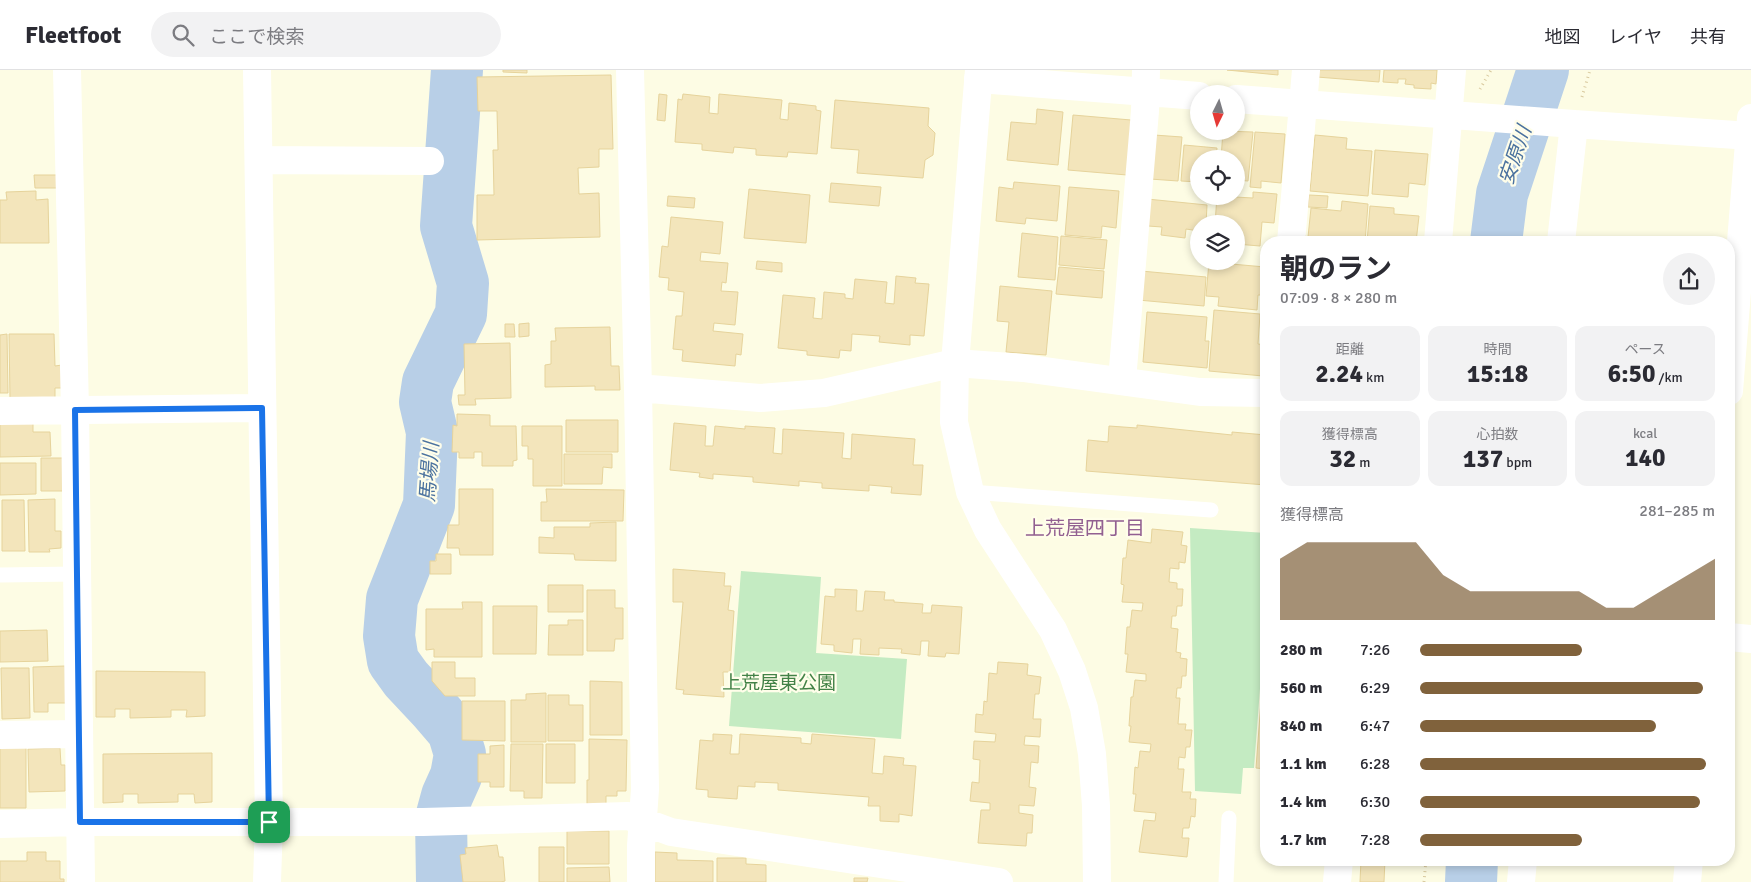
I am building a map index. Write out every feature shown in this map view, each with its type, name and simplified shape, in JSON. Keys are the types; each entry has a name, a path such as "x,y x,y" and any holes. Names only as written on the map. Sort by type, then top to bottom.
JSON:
{"street":[{"path":"68,70 75,410 81,882"},
{"path":"257,70 269,822 267,882"},
{"path":"630,70 645,789 641,846 641,882"},
{"path":"1291,236 1306,70"},
{"path":"1438,236 1452,70"},
{"path":"1098,882 1096,806 1092,754 1084,708 1072,671 1052,630 988,530 970,492 954,422 955,363 979,74 1146,81 1190,93"},
{"path":"1122,380 1146,81"},
{"path":"1245,100 1570,124 1750,129 1735,316"},
{"path":"1561,236 1570,124"},
{"path":"259,160 430,161"},
{"path":"638,388 760,398 824,393 955,363 1023,368 1200,392 1260,393"},
{"path":"0,411 262,408"},
{"path":"1735,638 1751,639"},
{"path":"0,735 79,734"},
{"path":"0,824 80,822 423,822 628,816 671,832 972,880 999,882"},
{"path":"1337,882 1338,866"},
{"path":"1521,882 1522,866"},
{"path":"1687,882 1688,866"}],"lane":[{"path":"970,492 1211,510"},
{"path":"0,575 77,574"},
{"path":"1226,882 1229,818"}],"path":[{"path":"1424,882 1425,866"}],"green space":[{"path":"1190,528 1260,533 1260,688 1254,768 1243,768 1241,794 1195,791"},
{"name":"上荒屋東公園","path":"741,571 821,577 816,653 907,659 901,739 729,726"}],"building":[{"path":"503,70 527,70 527,73 503,72"},
{"path":"1227,70 1278,70 1278,75"},
{"path":"1318,70 1380,70 1379,82 1317,77"},
{"path":"1384,70 1437,70 1436,84 1431,83 1431,89 1414,88 1414,85 1405,84 1406,79 1398,79 1398,83 1383,82"},
{"path":"611,75 613,149 599,149 599,167 578,168 579,194 599,193 600,237 477,240 477,195 494,195 493,150 498,150 497,111 478,111 477,77"},
{"path":"659,94 667,95 665,121 657,120"},
{"path":"683,94 710,97 709,113 718,114 719,94 782,100 780,119 788,120 789,103 816,106 816,110 821,111 817,154 788,152 787,157 756,155 756,149 734,147 733,153 702,150 702,144 675,142 678,99 682,100"},
{"path":"835,100 929,108 928,126 935,133 933,155 925,160 923,178 857,173 859,150 831,148"},
{"path":"1037,109 1063,112 1058,165 1007,160 1011,122 1036,124"},
{"path":"1073,115 1131,120 1127,175 1068,170"},
{"path":"1245,132 1253,132 1248,181 1245,181 1245,150 1222,150 1222,140 1245,140"},
{"path":"1255,132 1285,134 1281,183 1261,181 1261,188 1250,187"},
{"path":"1154,135 1182,137 1178,181 1150,179"},
{"path":"1315,135 1347,138 1346,149 1372,151 1368,196 1310,191"},
{"path":"1184,145 1217,148 1217,150 1190,150 1190,182 1181,181"},
{"path":"1375,150 1428,154 1425,185 1409,183 1408,197 1372,194"},
{"path":"34,175 59,175 59,188 35,188"},
{"path":"1014,182 1060,186 1057,221 1026,218 1025,224 996,221 999,187 1013,189"},
{"path":"831,183 881,187 879,206 829,202"},
{"path":"1069,187 1119,191 1116,228 1102,226 1101,238 1065,235"},
{"path":"749,189 810,195 806,243 744,238"},
{"path":"36,191 36,200 48,199 49,243 0,243 0,200 7,200 6,192"},
{"path":"1253,192 1277,194 1274,223 1262,222 1260,246 1245,245 1245,215 1216,215 1216,205 1245,205 1245,198 1253,198"},
{"path":"1309,195 1328,196 1327,208 1308,207"},
{"path":"668,196 695,198 694,208 667,206"},
{"path":"1147,199 1190,203 1190,205 1207,205 1206,215 1190,215 1190,230 1186,229 1185,238 1161,235 1162,227 1148,226"},
{"path":"1342,201 1368,204 1365,236 1308,236 1311,208 1341,211"},
{"path":"1370,206 1394,208 1394,214 1419,216 1417,236 1368,236"},
{"path":"671,217 723,222 720,254 701,252 700,261 728,263 726,283 722,282 721,291 738,292 735,325 714,323 713,331 743,334 741,355 736,354 735,366 682,361 683,350 673,349 676,316 682,316 684,292 668,290 669,278 659,277 662,246 668,247"},
{"path":"1022,233 1058,237 1055,280 1018,277"},
{"path":"1061,236 1107,240 1104,269 1059,265"},
{"path":"757,261 782,263 782,272 756,269"},
{"path":"1245,265 1260,267 1260,295 1258,295 1257,310 1218,306 1219,297 1206,296 1208,270 1245,270"},
{"path":"1059,267 1104,271 1102,298 1056,294"},
{"path":"1141,271 1206,277 1204,306 1138,300"},
{"path":"896,276 916,278 915,283 929,284 924,336 910,335 910,345 879,342 880,336 852,334 851,351 840,350 839,358 807,355 807,351 778,348 783,295 815,298 813,318 822,319 824,292 845,294 845,298 853,299 855,279 887,282 885,303 894,304"},
{"path":"1000,286 1052,291 1046,355 1006,352 1009,322 997,321"},
{"path":"1214,310 1260,314 1258,344 1260,344 1260,376 1209,371"},
{"path":"1147,312 1207,317 1205,341 1209,341 1207,368 1143,362"},
{"path":"529,323 529,336 519,337 519,324"},
{"path":"505,324 514,324 515,337 505,337"},
{"path":"610,327 611,366 619,366 620,390 595,390 595,386 545,387 545,365 551,364 551,341 556,341 555,328"},
{"path":"7,334 8,393 0,393 0,335"},
{"path":"9,334 54,334 55,366 62,365 62,388 55,388 55,399 10,399"},
{"path":"510,343 511,398 475,399 476,405 459,405 458,395 465,395 464,344"},
{"path":"457,414 490,415 490,426 516,426 517,460 513,461 513,466 482,466 482,452 474,452 474,458 459,458 459,452 452,452 453,425 457,426"},
{"path":"566,420 618,420 618,452 566,452"},
{"path":"0,421 33,421 33,432 50,432 51,456 0,457"},
{"path":"674,423 706,426 705,446 713,446 715,426 745,429 745,426 775,428 773,453 782,454 783,429 844,433 842,458 851,459 852,434 915,439 913,465 923,465 921,495 891,493 892,487 869,485 869,491 822,488 822,483 799,481 799,486 753,482 753,477 713,474 713,479 699,477 700,473 670,470"},
{"path":"1137,425 1232,435 1232,432 1260,434 1260,485 1086,471 1088,440 1108,442 1109,426 1137,428"},
{"path":"522,426 562,426 562,486 533,486 533,459 528,459 528,446 522,446"},
{"path":"564,454 612,454 612,468 603,467 602,484 564,484"},
{"path":"41,458 63,458 64,491 41,491"},
{"path":"0,463 36,463 36,494 0,495"},
{"path":"459,489 493,489 493,555 460,555 459,548 447,548 448,525 459,525"},
{"path":"546,489 624,490 623,521 541,521 541,502 547,502"},
{"path":"55,499 55,531 61,531 61,548 49,549 50,552 29,552 28,500"},
{"path":"2,500 24,500 25,551 2,551"},
{"path":"616,522 616,561 575,560 574,554 539,553 539,537 554,538 554,527 590,527 590,523"},
{"path":"1152,529 1183,532 1181,545 1187,546 1185,563 1179,562 1179,569 1170,568 1169,582 1177,583 1177,589 1183,589 1182,606 1177,606 1176,616 1172,616 1171,628 1178,629 1176,652 1181,653 1180,658 1187,659 1186,676 1182,676 1181,688 1177,688 1176,698 1180,698 1178,724 1186,724 1185,730 1192,730 1190,747 1186,747 1185,758 1179,757 1178,769 1184,769 1182,792 1191,792 1190,799 1196,799 1195,817 1191,816 1189,828 1183,828 1182,838 1189,838 1187,857 1139,852 1144,820 1155,821 1156,813 1134,811 1136,794 1133,794 1135,767 1138,768 1140,751 1150,752 1151,744 1129,742 1131,697 1133,697 1135,680 1146,681 1146,674 1126,672 1128,654 1125,654 1127,627 1130,627 1132,610 1142,611 1143,603 1122,602 1124,585 1121,584 1123,558 1126,558 1128,540 1151,543"},
{"path":"436,554 451,554 451,574 430,574 430,561 436,561"},
{"path":"673,569 725,573 724,586 731,586 728,610 734,611 730,672 723,672 724,697 683,694 684,690 676,689 683,602 673,602"},
{"path":"548,585 583,585 583,612 548,612"},
{"path":"835,589 857,590 856,611 863,611 865,591 885,592 884,600 923,604 922,613 931,613 932,605 962,607 959,654 946,653 945,657 928,656 929,641 921,641 920,655 901,653 902,649 879,648 879,655 860,654 861,639 853,639 852,653 834,651 834,645 821,644 825,596 835,597"},
{"path":"587,590 615,590 615,608 623,608 623,639 615,639 614,651 587,651"},
{"path":"462,602 482,602 482,657 434,657 434,649 426,650 426,609 463,609"},
{"path":"493,606 537,606 536,654 493,654"},
{"path":"568,620 583,620 583,655 548,655 549,625 568,625"},
{"path":"47,630 48,661 0,662 0,631"},
{"path":"432,662 455,662 455,678 475,678 475,696 445,696 432,681"},
{"path":"998,662 1028,664 1027,675 1041,677 1039,694 1035,694 1033,719 1041,719 1040,737 1025,736 1024,745 1039,746 1038,763 1031,762 1029,787 1036,788 1034,806 1019,805 1019,813 1033,815 1032,833 1027,833 1026,846 978,843 981,810 990,810 990,803 970,801 972,782 979,783 980,760 973,759 974,741 995,742 996,734 975,732 976,714 983,715 984,701 987,702 989,673 997,674"},
{"path":"65,666 66,703 48,703 48,712 34,712 33,667"},
{"path":"1,668 29,668 30,718 2,719"},
{"path":"96,671 205,672 205,716 186,717 187,710 171,710 171,717 130,718 130,709 115,709 115,717 96,717"},
{"path":"590,681 622,682 622,735 590,735"},
{"path":"546,693 546,742 511,742 511,700 526,700 526,694"},
{"path":"548,695 569,695 569,705 583,705 583,741 548,741"},
{"path":"462,701 505,701 505,741 462,740"},
{"path":"1260,714 1260,768 1256,768"},
{"path":"713,734 732,735 730,754 739,754 740,734 801,738 801,743 811,744 812,734 875,739 872,773 883,774 884,756 904,758 903,765 916,766 912,816 899,814 899,822 880,821 880,806 868,806 869,797 778,790 778,783 755,782 755,787 738,786 737,799 708,797 708,790 696,789 700,740 713,741"},
{"path":"589,739 627,740 626,791 617,791 617,796 606,796 606,804 587,804"},
{"path":"511,744 543,744 542,798 524,798 524,791 510,791"},
{"path":"546,744 575,744 575,783 546,783"},
{"path":"0,745 26,745 26,808 0,808"},
{"path":"504,745 504,787 490,787 490,782 478,782 478,754 490,754 490,746"},
{"path":"60,748 61,765 65,765 65,791 29,792 28,749"},
{"path":"212,753 212,802 195,803 194,794 178,794 178,802 138,803 138,794 123,794 123,802 103,803 103,754"},
{"path":"567,831 609,831 609,864 567,864"},
{"path":"497,845 499,857 503,857 505,881 463,882 460,855 466,854 465,848"},
{"path":"539,847 564,847 564,882 539,882"},
{"path":"27,852 46,852 46,861 60,861 60,879 64,879 64,882 0,882 0,861 27,861"},
{"path":"655,852 677,853 677,860 713,861 713,882 655,882"},
{"path":"717,858 746,858 746,864 766,865 766,882 717,882"},
{"path":"1361,866 1385,866 1384,882 1360,882"},
{"path":"609,867 610,882 567,882 567,868"},
{"path":"854,878 868,878 867,882 854,882"}],"waterway":[{"name":"馬場川","path":"442,882 441,818 447,796 456,776 460,754 453,731 406,679 393,661 389,636 392,599 429,505 432,432 425,402 428,382 461,314 463,283 446,226 457,70"},
{"name":"安原川","path":"1497,236 1502,194 1543,70"},
{"name":"安原川","path":"1471,882 1472,866"}],"district":[{"name":"上荒屋四丁目","path":"1085,528"}],"route":[{"path":"262,408 269,822 80,822 75,410 262,408"}]}
